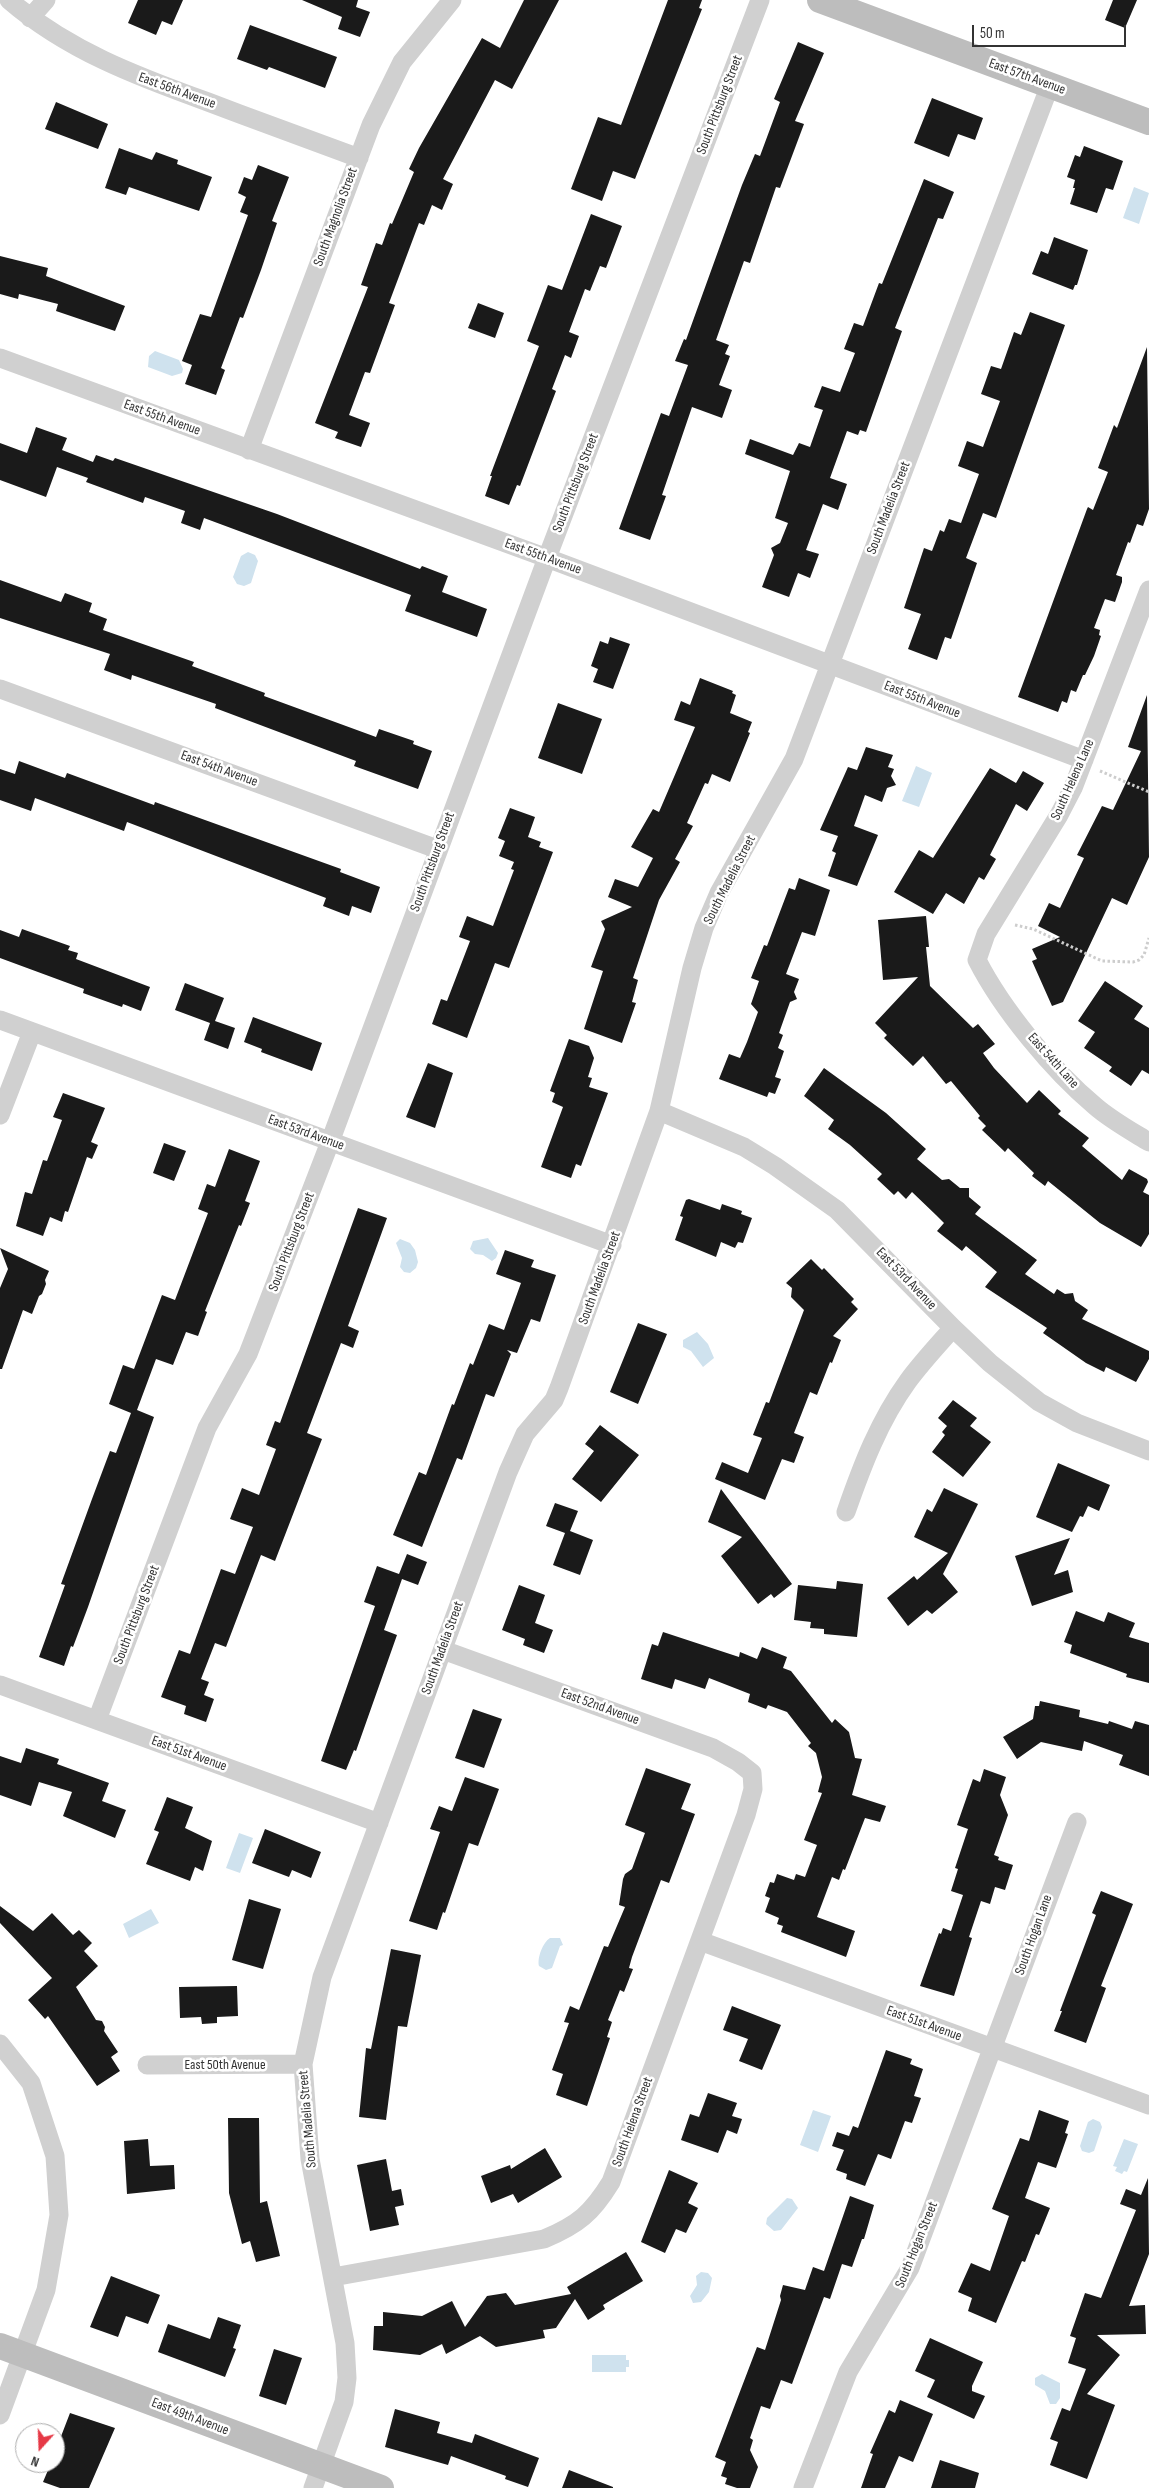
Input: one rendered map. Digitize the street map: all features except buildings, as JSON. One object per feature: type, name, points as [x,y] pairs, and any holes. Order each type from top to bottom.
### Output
[{"type":"street","name":"East 56th Avenue","points":[[9,0],[30,18],[68,43],[138,77],[358,158]]},
{"type":"street","points":[[30,18],[46,0]]},
{"type":"street","name":"South Magnolia Street","points":[[250,450],[358,158],[394,74],[452,0]]},
{"type":"street","name":"South Pittsburg Street","points":[[97,1720],[207,1428],[248,1354],[330,1142],[437,849],[760,0]]},
{"type":"street","name":"East 57th Avenue","points":[[820,0],[1149,122]]},
{"type":"street","name":"South Madelia Street","points":[[317,2477],[344,2402],[347,2378],[345,2343],[310,2159],[303,2064],[322,1977],[518,1449],[525,1434],[554,1400],[560,1388],[659,1111],[692,968],[704,928],[719,893],[790,767],[1050,85]]},
{"type":"street","name":"East 55th Avenue","points":[[0,358],[547,558],[830,664],[1090,765]]},
{"type":"street","name":"South Helena Lane","points":[[977,960],[986,934],[1090,765],[1147,602]]},
{"type":"street","name":"East 54th Avenue","points":[[0,688],[437,849]]},
{"type":"street","name":"East 54th Lane","points":[[977,960],[989,984],[1004,1004],[1070,1082],[1095,1106],[1149,1142]]},
{"type":"street","name":"East 53rd Avenue","points":[[0,1020],[612,1245]]},
{"type":"street","points":[[0,1115],[32,1032]]},
{"type":"street","name":"East 53rd Avenue","points":[[659,1111],[744,1147],[775,1166],[837,1210],[953,1328],[990,1363],[1039,1402],[1077,1423],[1149,1451]]},
{"type":"street","points":[[846,1512],[867,1454],[885,1416],[908,1381],[953,1328]]},
{"type":"street","name":"East 52nd Avenue","points":[[443,1650],[713,1748],[738,1762],[752,1773]]},
{"type":"street","name":"East 51st Avenue","points":[[0,1684],[379,1823]]},
{"type":"street","name":"South Helena Street","points":[[333,2277],[544,2239],[564,2231],[581,2220],[598,2204],[611,2182],[746,1815],[753,1790],[752,1773]]},
{"type":"street","name":"South Hogan Lane","points":[[992,2048],[1077,1822]]},
{"type":"street","name":"East 51st Avenue","points":[[700,1941],[1149,2105]]},
{"type":"street","points":[[0,2044],[31,2083],[55,2156],[59,2215],[46,2290],[11,2350],[0,2415]]},
{"type":"street","name":"South Hogan Street","points":[[803,2488],[837,2395],[848,2372],[910,2268],[992,2048]]},
{"type":"street","name":"East 50th Avenue","points":[[147,2065],[303,2064]]},
{"type":"street","name":"East 49th Avenue","points":[[11,2350],[317,2477],[381,2488]]},
{"type":"path","points":[[1090,765],[1149,792]]},
{"type":"path","points":[[1012,925],[1033,929],[1102,961],[1133,962],[1139,960],[1144,955],[1149,938]]},
{"type":"water","points":[[1134,187],[1149,193],[1139,224],[1123,218]]},
{"type":"water","points":[[155,351],[179,360],[183,369],[182,373],[172,376],[148,367],[149,356]]},
{"type":"water","points":[[248,552],[255,555],[258,561],[251,583],[244,586],[237,584],[233,577],[241,556]]},
{"type":"water","points":[[916,766],[932,773],[919,807],[902,801]]},
{"type":"water","points":[[488,1238],[498,1253],[492,1261],[483,1255],[475,1254],[470,1249],[473,1241]]},
{"type":"water","points":[[400,1239],[410,1243],[415,1250],[418,1262],[416,1268],[410,1273],[404,1272],[400,1267],[402,1258],[396,1243]]},
{"type":"water","points":[[697,1332],[708,1344],[714,1358],[703,1367],[691,1351],[683,1347],[683,1340]]},
{"type":"water","points":[[239,1833],[253,1838],[240,1873],[226,1868]]},
{"type":"water","points":[[151,1909],[159,1923],[129,1938],[123,1924]]},
{"type":"water","points":[[550,1938],[560,1938],[563,1945],[560,1946],[552,1968],[546,1970],[539,1966],[539,1959],[543,1947]]},
{"type":"water","points":[[813,2110],[831,2116],[818,2152],[800,2145]]},
{"type":"water","points":[[1093,2119],[1100,2122],[1102,2127],[1094,2151],[1089,2153],[1082,2151],[1080,2146],[1088,2122]]},
{"type":"water","points":[[1124,2139],[1138,2144],[1127,2172],[1124,2171],[1122,2174],[1115,2171],[1117,2167],[1113,2166]]},
{"type":"water","points":[[787,2198],[792,2199],[798,2208],[781,2230],[774,2231],[766,2224],[767,2218]]},
{"type":"water","points":[[701,2272],[708,2273],[712,2278],[709,2292],[701,2302],[693,2303],[690,2296],[697,2285],[696,2276]]},
{"type":"water","points":[[592,2355],[626,2355],[626,2360],[629,2360],[629,2367],[626,2367],[626,2372],[592,2372]]},
{"type":"water","points":[[1042,2374],[1060,2383],[1060,2398],[1056,2404],[1050,2404],[1045,2391],[1035,2385],[1035,2378]]}]
